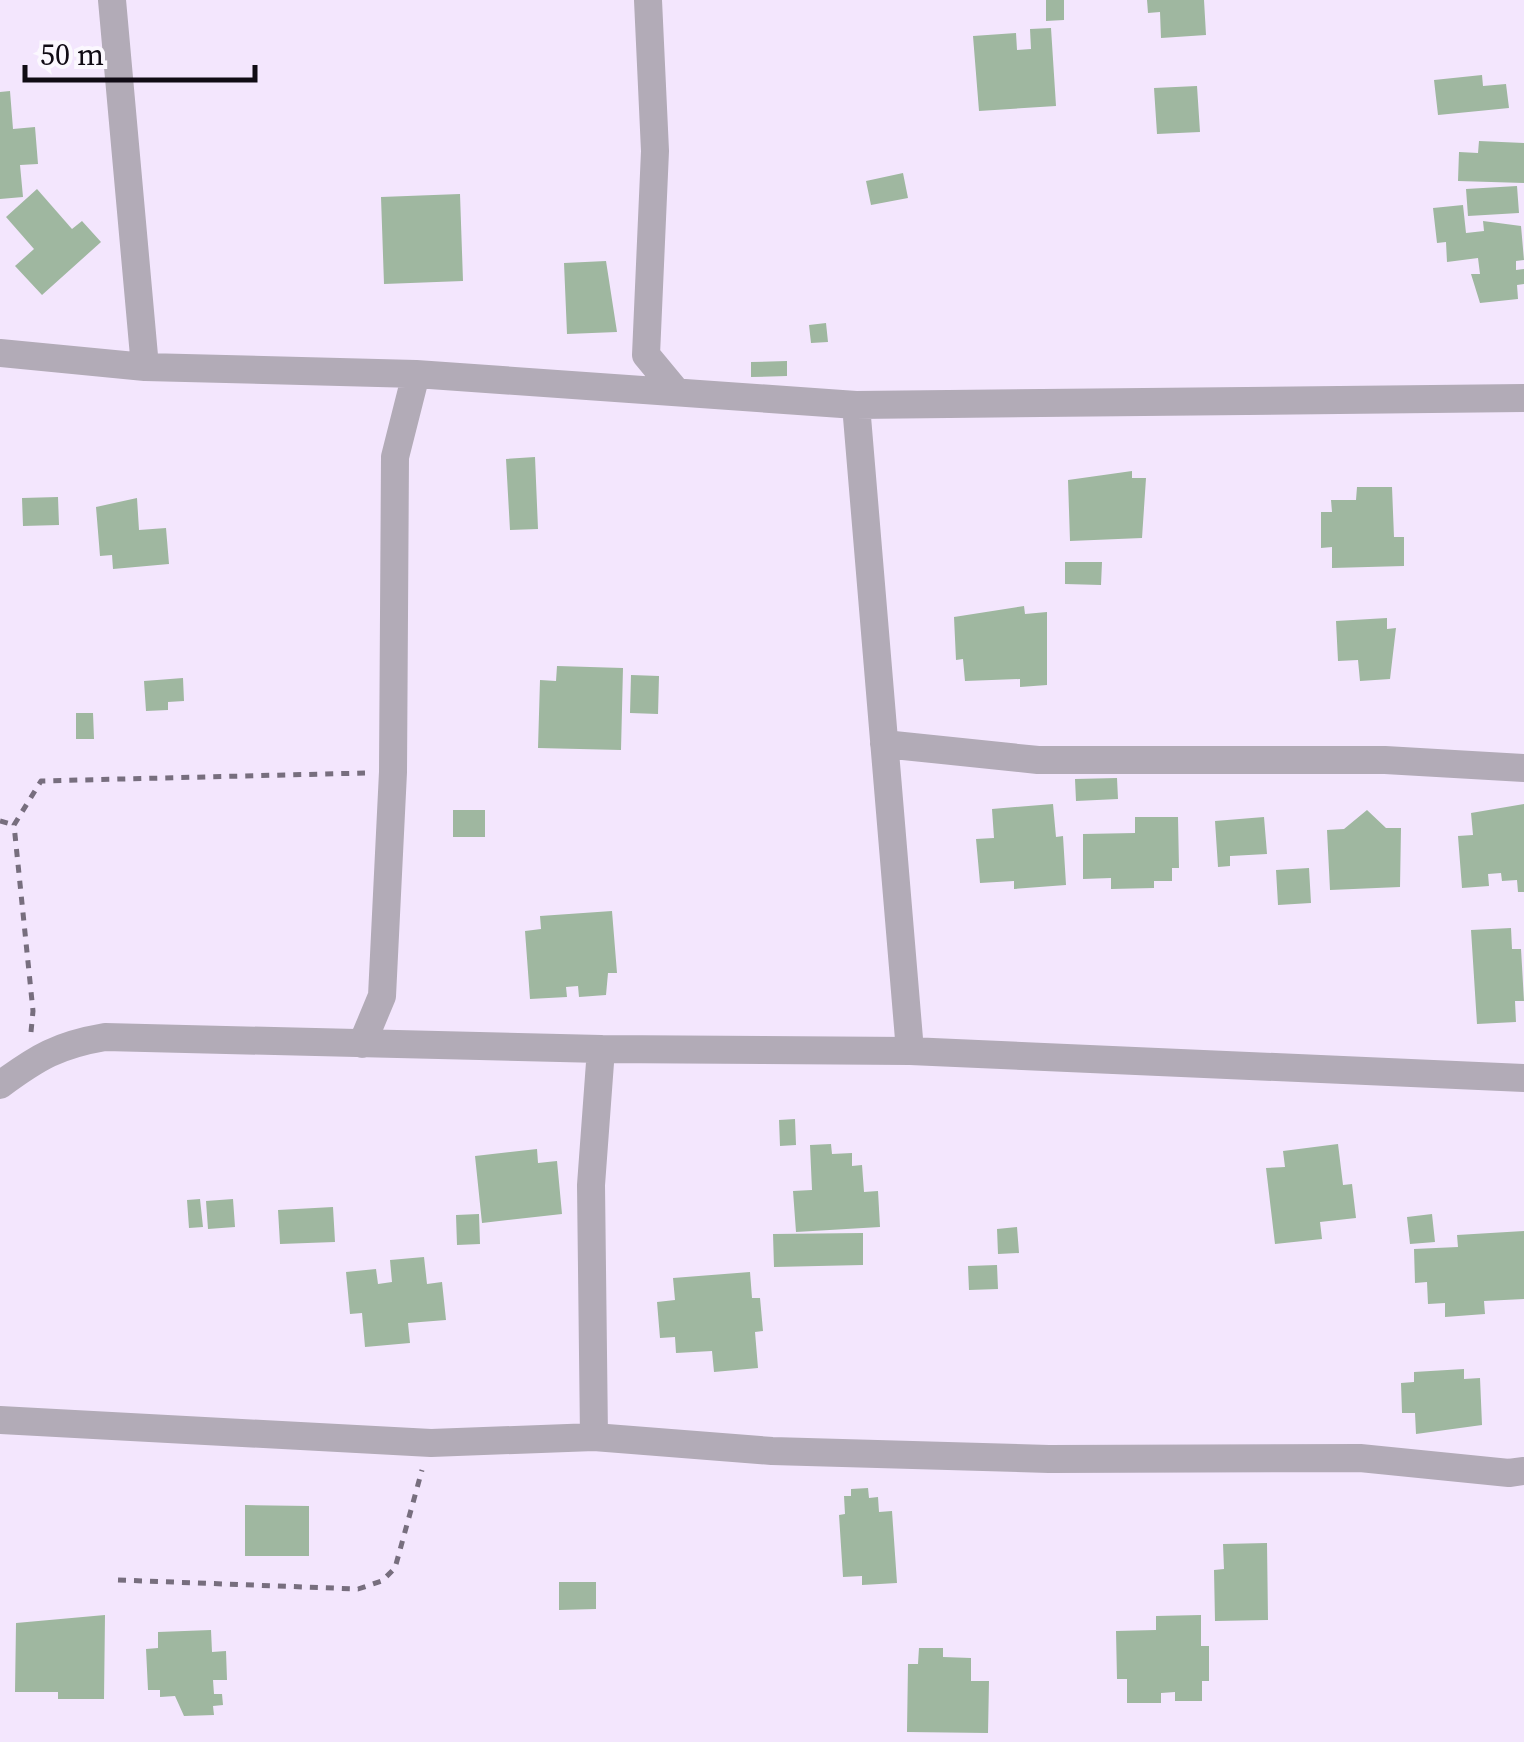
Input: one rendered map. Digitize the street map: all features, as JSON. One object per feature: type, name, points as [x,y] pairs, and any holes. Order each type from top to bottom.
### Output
[{"type":"street","points":[[112,0],[145,367]]},
{"type":"street","points":[[648,0],[655,151],[646,355],[675,390]]},
{"type":"street","points":[[0,353],[145,367],[416,374],[856,404],[1524,398]]},
{"type":"street","points":[[362,1044],[382,996],[393,772],[394,457],[416,374]]},
{"type":"street","points":[[856,404],[910,1051]]},
{"type":"street","points":[[884,744],[1038,760],[1385,760],[1524,768]]},
{"type":"street","points":[[382,996],[406,1044]]},
{"type":"street","points":[[0,1085],[28,1064],[66,1044],[106,1037],[601,1049],[910,1051],[1524,1078]]},
{"type":"street","points":[[594,1437],[592,1186],[601,1049]]},
{"type":"street","points":[[0,1420],[431,1443],[594,1437],[792,1451],[1049,1459],[1360,1458],[1509,1472],[1524,1470]]},
{"type":"path","points":[[28,1064],[33,1011],[14,826],[40,781],[393,772]]},
{"type":"path","points":[[0,821],[14,826]]},
{"type":"path","points":[[118,1580],[358,1589],[382,1581],[395,1568],[431,1443]]},
{"type":"building","points":[[1046,0],[1064,0],[1064,20],[1046,21]]},
{"type":"building","points":[[1147,0],[1204,0],[1206,35],[1161,38],[1160,12],[1148,13]]},
{"type":"building","points":[[1051,28],[1056,106],[979,111],[973,36],[1016,33],[1017,50],[1031,49],[1030,29]]},
{"type":"building","points":[[1482,75],[1483,86],[1506,84],[1509,108],[1438,115],[1434,80]]},
{"type":"building","points":[[1197,86],[1200,132],[1157,134],[1154,88]]},
{"type":"building","points":[[10,91],[13,129],[35,127],[38,164],[20,165],[23,197],[0,199],[0,92]]},
{"type":"building","points":[[1479,141],[1524,143],[1524,183],[1458,181],[1459,152],[1478,153]]},
{"type":"building","points":[[903,173],[908,198],[871,205],[866,181]]},
{"type":"building","points":[[1517,186],[1519,213],[1468,216],[1466,189]]},
{"type":"building","points":[[37,189],[72,229],[82,221],[101,242],[42,295],[15,266],[34,249],[6,217]]},
{"type":"building","points":[[460,194],[463,281],[384,284],[381,197]]},
{"type":"building","points":[[1463,205],[1466,233],[1484,231],[1483,221],[1521,226],[1524,260],[1516,261],[1516,270],[1524,269],[1524,284],[1517,285],[1518,299],[1480,303],[1471,274],[1480,274],[1478,258],[1447,262],[1446,242],[1437,243],[1433,208]]},
{"type":"building","points":[[606,261],[617,332],[567,334],[564,263]]},
{"type":"building","points":[[826,323],[828,342],[811,343],[809,325]]},
{"type":"building","points":[[787,361],[787,376],[751,377],[751,362]]},
{"type":"building","points":[[535,457],[538,529],[510,530],[506,459]]},
{"type":"building","points":[[1132,471],[1132,478],[1146,478],[1142,538],[1070,541],[1068,480]]},
{"type":"building","points":[[1357,487],[1392,487],[1394,537],[1404,537],[1404,566],[1332,568],[1332,547],[1321,548],[1321,512],[1332,512],[1331,500],[1356,500]]},
{"type":"building","points":[[58,497],[59,525],[23,526],[22,498]]},
{"type":"building","points":[[137,498],[139,530],[166,528],[169,564],[113,569],[112,555],[100,556],[96,507]]},
{"type":"building","points":[[1065,562],[1102,562],[1101,585],[1065,584]]},
{"type":"building","points":[[1024,606],[1025,614],[1047,612],[1047,685],[1020,687],[1020,679],[965,681],[963,659],[956,660],[954,617]]},
{"type":"building","points":[[1387,618],[1387,629],[1396,628],[1390,679],[1360,681],[1358,660],[1338,661],[1336,621]]},
{"type":"building","points":[[557,666],[623,668],[621,750],[538,748],[540,680],[556,681]]},
{"type":"building","points":[[631,675],[659,676],[658,714],[630,713]]},
{"type":"building","points":[[183,678],[184,701],[168,702],[168,710],[146,711],[144,681]]},
{"type":"building","points":[[76,713],[93,713],[94,739],[76,739]]},
{"type":"building","points":[[1117,778],[1118,799],[1076,801],[1075,779]]},
{"type":"building","points":[[1053,804],[1056,837],[1063,836],[1066,885],[1014,889],[1014,881],[980,883],[976,839],[994,838],[992,809]]},
{"type":"building","points":[[1524,804],[1524,892],[1518,892],[1517,880],[1502,881],[1501,873],[1488,874],[1489,886],[1462,888],[1458,836],[1473,835],[1471,813]]},
{"type":"building","points":[[453,810],[485,810],[485,837],[453,837]]},
{"type":"building","points":[[1367,810],[1386,828],[1401,828],[1400,887],[1330,890],[1327,830],[1344,829]]},
{"type":"building","points":[[1135,817],[1178,817],[1179,868],[1172,868],[1172,881],[1154,881],[1154,888],[1111,889],[1111,878],[1083,879],[1083,834],[1135,833]]},
{"type":"building","points":[[1264,817],[1267,854],[1230,856],[1230,866],[1218,867],[1215,821]]},
{"type":"building","points":[[1309,868],[1311,903],[1278,905],[1276,870]]},
{"type":"building","points":[[612,911],[617,973],[608,973],[606,995],[579,997],[578,986],[566,987],[567,997],[530,999],[525,931],[541,929],[540,916]]},
{"type":"building","points":[[1511,928],[1512,949],[1521,949],[1524,1001],[1515,1001],[1516,1022],[1477,1024],[1471,930]]},
{"type":"building","points":[[795,1119],[796,1145],[780,1146],[779,1120]]},
{"type":"building","points":[[831,1144],[832,1154],[852,1153],[852,1166],[862,1165],[864,1192],[878,1191],[880,1227],[796,1232],[793,1191],[812,1190],[810,1145]]},
{"type":"building","points":[[1338,1144],[1343,1185],[1352,1184],[1356,1218],[1320,1222],[1322,1239],[1275,1244],[1266,1168],[1285,1167],[1283,1151]]},
{"type":"building","points":[[537,1149],[538,1163],[557,1161],[562,1214],[482,1223],[475,1156]]},
{"type":"building","points":[[200,1199],[203,1227],[189,1228],[187,1200]]},
{"type":"building","points":[[233,1199],[235,1227],[208,1229],[206,1201]]},
{"type":"building","points":[[333,1207],[335,1242],[280,1244],[278,1210]]},
{"type":"building","points":[[479,1214],[480,1244],[457,1245],[456,1215]]},
{"type":"building","points":[[1432,1214],[1435,1242],[1410,1244],[1407,1217]]},
{"type":"building","points":[[1017,1227],[1019,1253],[998,1254],[997,1229]]},
{"type":"building","points":[[1524,1231],[1524,1299],[1484,1301],[1485,1314],[1445,1317],[1445,1303],[1428,1304],[1427,1282],[1415,1283],[1414,1249],[1458,1247],[1457,1235]]},
{"type":"building","points":[[863,1233],[863,1265],[774,1267],[773,1234]]},
{"type":"building","points":[[424,1257],[427,1284],[442,1282],[446,1320],[408,1323],[410,1343],[365,1347],[362,1313],[350,1314],[346,1272],[376,1269],[378,1284],[392,1282],[390,1260]]},
{"type":"building","points":[[997,1265],[998,1289],[969,1290],[968,1266]]},
{"type":"building","points":[[750,1272],[752,1298],[760,1298],[763,1331],[755,1332],[758,1368],[714,1372],[712,1351],[676,1353],[675,1337],[660,1338],[657,1302],[675,1300],[673,1278]]},
{"type":"building","points":[[1464,1369],[1464,1379],[1480,1378],[1482,1425],[1416,1434],[1415,1413],[1402,1413],[1401,1383],[1414,1382],[1414,1372]]},
{"type":"building","points":[[868,1488],[869,1498],[878,1497],[879,1512],[892,1511],[897,1583],[862,1585],[862,1576],[843,1577],[839,1515],[845,1514],[844,1496],[851,1496],[851,1489]]},
{"type":"building","points":[[245,1505],[309,1506],[309,1556],[245,1556]]},
{"type":"building","points":[[1267,1543],[1268,1620],[1215,1621],[1214,1570],[1224,1569],[1223,1544]]},
{"type":"building","points":[[559,1582],[596,1582],[596,1609],[559,1610]]},
{"type":"building","points":[[105,1615],[104,1699],[58,1699],[58,1692],[15,1692],[16,1623]]},
{"type":"building","points":[[1201,1615],[1201,1646],[1209,1646],[1209,1681],[1202,1681],[1202,1701],[1175,1701],[1175,1692],[1161,1693],[1161,1703],[1127,1703],[1127,1679],[1117,1679],[1116,1631],[1156,1630],[1156,1616]]},
{"type":"building","points":[[211,1630],[212,1652],[226,1651],[227,1680],[213,1680],[214,1694],[222,1694],[223,1705],[213,1706],[214,1715],[184,1716],[175,1696],[160,1697],[160,1690],[148,1690],[146,1649],[158,1648],[158,1632]]},
{"type":"building","points":[[919,1648],[943,1648],[943,1657],[971,1658],[971,1681],[989,1681],[988,1733],[907,1732],[908,1664],[918,1664]]}]
